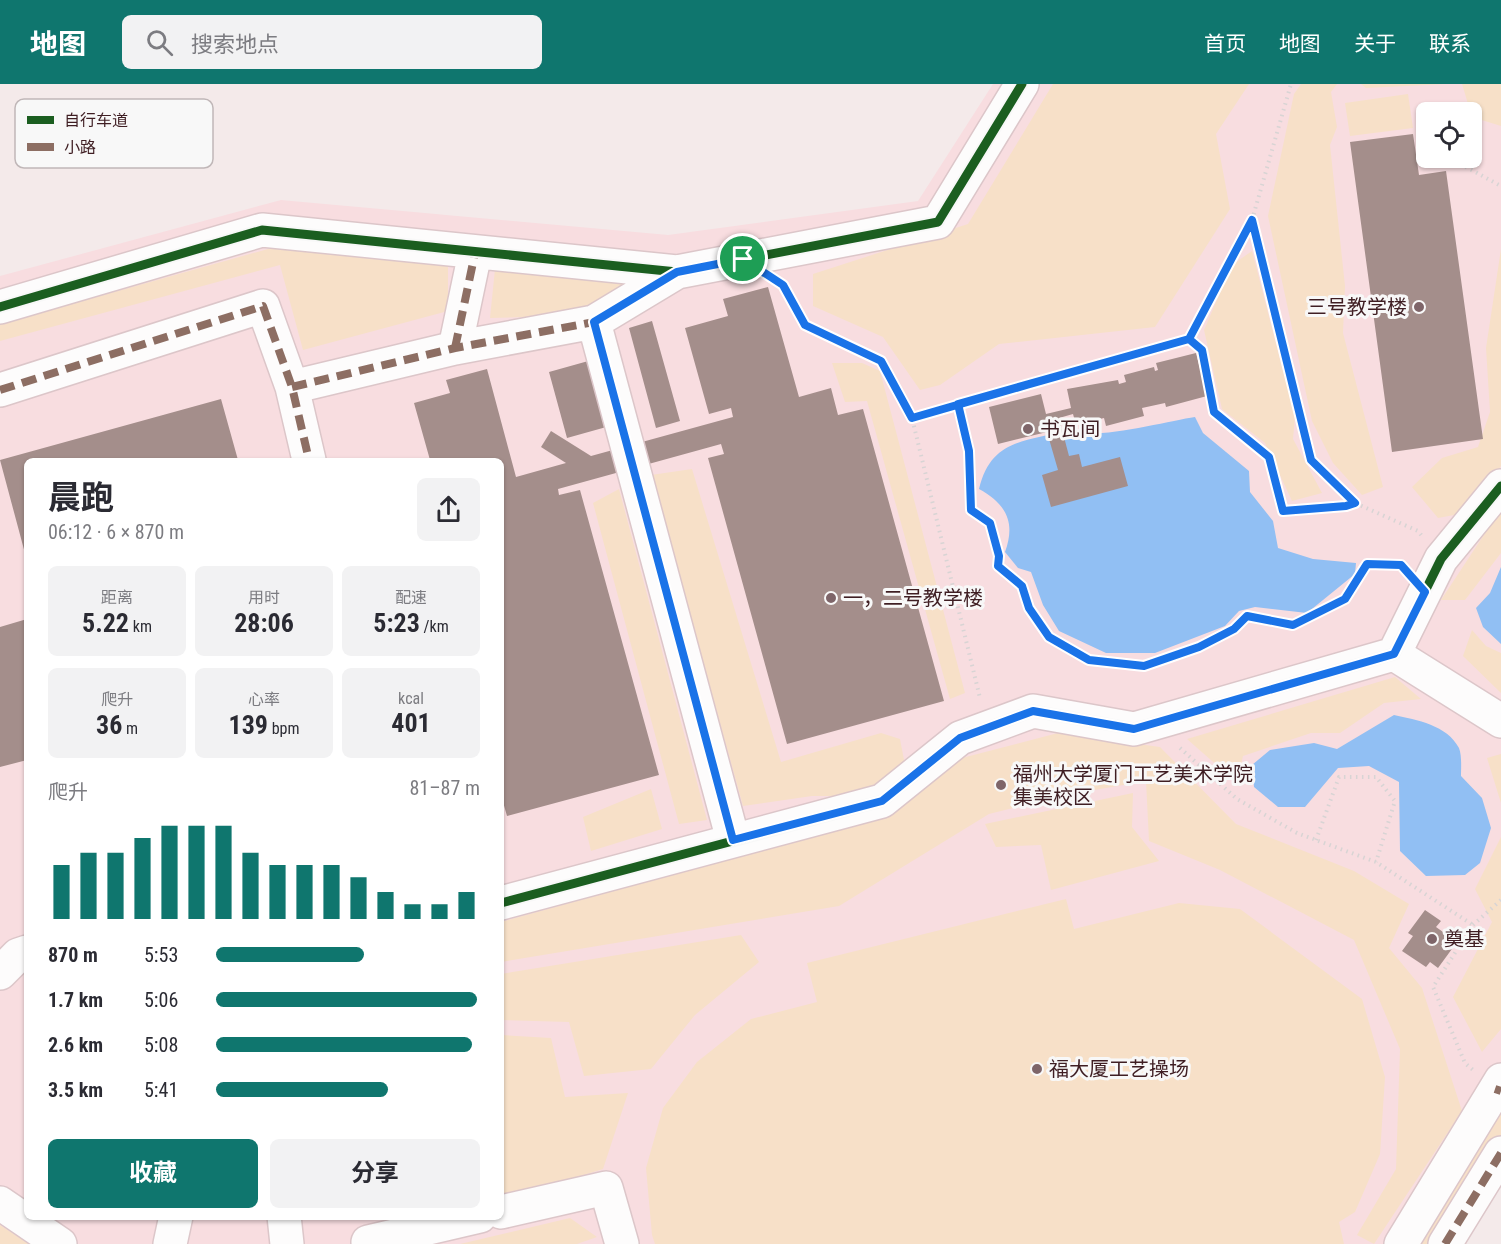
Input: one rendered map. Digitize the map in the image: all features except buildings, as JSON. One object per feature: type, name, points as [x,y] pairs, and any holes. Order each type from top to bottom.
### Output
[{"type":"street","points":[[0,307],[261,230],[475,254],[677,272],[938,222],[1022,84]]},
{"type":"street","points":[[455,348],[475,254]]},
{"type":"street","points":[[292,387],[455,348],[594,322],[677,272]]},
{"type":"street","points":[[0,390],[263,306],[292,387],[309,458]]},
{"type":"street","points":[[594,322],[733,840]]},
{"type":"street","points":[[504,902],[882,801],[960,738],[1033,711],[1134,729],[1394,654],[1441,559],[1501,486]]},
{"type":"street","points":[[1394,654],[1501,721]]},
{"type":"street","points":[[0,973],[18,955],[24,953]]},
{"type":"street","points":[[1401,1244],[1499,1087]]},
{"type":"street","points":[[1444,1244],[1501,1153]]},
{"type":"street","points":[[504,1211],[606,1188],[622,1244]]},
{"type":"street","points":[[0,1203],[24,1219]]},
{"type":"street","points":[[25,1220],[60,1244]]},
{"type":"street","points":[[170,1244],[175,1220]]},
{"type":"street","points":[[284,1220],[287,1244]]},
{"type":"street","points":[[367,1234],[455,1220]]},
{"type":"path","points":[[912,418],[1189,339],[1252,220],[1291,84]]},
{"type":"path","points":[[1468,168],[1501,186]]},
{"type":"path","points":[[1252,220],[1311,460],[1355,503],[1418,531],[1441,559]]},
{"type":"path","points":[[743,259],[783,285],[805,325],[881,361],[912,418],[987,728]]},
{"type":"path","points":[[1189,339],[1202,350],[1214,412],[1269,457],[1283,511],[1346,506],[1355,503]]},
{"type":"path","points":[[958,404],[969,451],[971,510],[990,523],[999,556],[998,566],[1022,586],[1029,608],[1049,637],[1089,660],[1144,666],[1199,647],[1234,629],[1247,616],[1293,625],[1345,599],[1367,564],[1401,565],[1425,592]]},
{"type":"path","points":[[1152,724],[1237,799],[1297,833],[1376,862],[1473,925]]},
{"type":"path","points":[[1316,840],[1339,777],[1376,777],[1395,801],[1376,862]]},
{"type":"path","points":[[1499,1087],[1465,1063],[1433,987],[1473,925],[1501,900]]},
{"type":"shaded area","name":"福州大学厦门工艺美术学院 集美校区","points":[[993,84],[1501,84],[1501,1109],[1413,1244],[0,1244],[0,276],[281,200],[668,235],[918,201]]},
{"type":"shaded area","points":[[1053,84],[1249,84],[1216,134],[1230,209],[1155,327],[999,344],[940,385],[920,390],[883,337],[813,306],[813,274],[968,224]]},
{"type":"shaded area","points":[[1301,84],[1337,84],[1331,92],[1337,127],[1330,145],[1345,286],[1343,333],[1383,487],[1362,495],[1333,463],[1312,421],[1268,216],[1294,94]]},
{"type":"shaded area","points":[[1361,84],[1446,84],[1366,88]]},
{"type":"shaded area","points":[[1462,84],[1501,84],[1501,126],[1482,120],[1482,102],[1467,102]]},
{"type":"shaded area","points":[[1408,94],[1413,128],[1350,136],[1345,103]]},
{"type":"shaded area","points":[[275,247],[448,265],[448,311],[303,350],[280,265],[0,341],[0,324]]},
{"type":"shaded area","points":[[1501,249],[1501,466],[1465,513],[1438,518],[1412,487],[1442,458],[1478,447],[1490,412],[1486,348]]},
{"type":"shaded area","points":[[1252,251],[1295,417],[1293,439],[1322,493],[1292,501],[1265,443],[1222,409],[1204,330],[1232,265]]},
{"type":"shaded area","points":[[495,269],[626,278],[630,287],[588,315],[490,318]]},
{"type":"shaded area","points":[[832,363],[862,363],[880,371],[965,693],[950,699],[867,401],[845,402]]},
{"type":"shaded area","points":[[692,469],[781,762],[881,733],[900,739],[905,765],[857,796],[812,796],[743,806],[651,475]]},
{"type":"shaded area","points":[[619,489],[707,820],[679,824],[593,503]]},
{"type":"shaded area","points":[[1501,509],[1501,553],[1465,600],[1441,600]]},
{"type":"shaded area","points":[[1472,630],[1486,646],[1501,653],[1501,693],[1463,656]]},
{"type":"shaded area","points":[[1395,677],[1421,699],[1384,703],[1340,733],[1311,733],[1243,756],[1237,783],[1187,739]]},
{"type":"shaded area","points":[[1058,733],[1160,747],[1236,824],[1354,871],[1409,904],[1389,948],[1422,988],[1462,1111],[1374,1244],[1357,1235],[1396,1169],[1400,1049],[1354,940],[1220,870],[1149,841],[1146,781],[1066,795],[989,814],[839,906],[504,962],[504,921],[857,824],[962,758]]},
{"type":"shaded area","points":[[1501,754],[1501,803],[1487,758]]},
{"type":"shaded area","points":[[651,789],[662,829],[591,851],[583,817]]},
{"type":"shaded area","points":[[1133,793],[1132,827],[1159,861],[1051,890],[1041,845],[996,847],[985,824]]},
{"type":"shaded area","points":[[1501,837],[1501,1029],[1482,1052],[1453,997],[1492,922],[1475,889]]},
{"type":"shaded area","name":"福大厦工艺操场","points":[[1066,899],[1074,929],[1179,903],[1240,909],[1362,999],[1385,1077],[1380,1154],[1355,1212],[1339,1222],[1344,1244],[655,1244],[652,1235],[646,1168],[663,1108],[697,1062],[751,1019],[817,1002],[807,963]]},
{"type":"shaded area","points":[[741,935],[759,962],[695,1015],[651,1069],[584,1076],[569,1022],[504,1020],[504,974]]},
{"type":"shaded area","points":[[504,1035],[551,1038],[565,1097],[628,1093],[603,1169],[526,1193],[504,1196]]},
{"type":"shaded area","points":[[1501,1103],[1501,1140],[1433,1244],[1412,1244]]},
{"type":"shaded area","points":[[570,1218],[597,1237],[577,1244],[460,1244]]},
{"type":"shaded area","points":[[0,1225],[29,1244],[0,1244]]},
{"type":"water","points":[[1195,417],[1203,433],[1249,471],[1250,492],[1273,521],[1278,548],[1313,559],[1356,563],[1355,574],[1307,613],[1255,607],[1239,611],[1225,626],[1155,653],[1106,653],[1059,631],[1043,605],[1031,572],[1018,568],[1005,552],[1009,532],[1006,515],[996,501],[979,489],[992,460],[1012,445],[1068,430],[1093,434],[1129,430]]},
{"type":"water","points":[[1501,567],[1501,644],[1483,627],[1476,608],[1490,593]]},
{"type":"water","points":[[1394,715],[1431,725],[1454,740],[1461,758],[1461,776],[1482,798],[1491,828],[1480,863],[1465,875],[1426,876],[1400,851],[1399,782],[1369,766],[1338,768],[1305,807],[1278,807],[1254,787],[1252,765],[1270,750],[1314,743],[1337,749]]},
{"type":"marked path","points":[[455,348],[475,253]]},
{"type":"marked path","points":[[675,273],[594,322],[733,840]]},
{"type":"marked path","points":[[0,390],[263,306],[292,387],[309,458]]},
{"type":"marked path","points":[[292,387],[455,348],[594,322]]},
{"type":"marked path","points":[[1495,1089],[1501,1091]]},
{"type":"marked path","points":[[1445,1244],[1501,1153]]},
{"type":"cycle path","points":[[0,307],[262,230],[677,272],[938,222],[1022,84]]},
{"type":"cycle path","points":[[504,902],[882,801],[960,738],[1033,711],[1134,729],[1394,654],[1441,559],[1501,486]]},
{"type":"place","name":"三号教学楼","points":[[1419,307]]},
{"type":"place","name":"书瓦间","points":[[1028,429]]},
{"type":"place","name":"一，二号教学楼","points":[[831,598]]},
{"type":"place","name":"福州大学厦门工艺美术学院 集美校区","points":[[1001,785]]},
{"type":"place","name":"奠基","points":[[1432,939]]},
{"type":"place","name":"福大厦工艺操场","points":[[1037,1069]]},
{"type":"route","points":[[743,259],[677,272],[594,322],[733,840],[882,801],[960,738],[1033,711],[1134,729],[1394,654],[1425,592],[1401,565],[1367,564],[1345,599],[1293,625],[1247,616],[1234,629],[1199,647],[1144,666],[1089,660],[1049,637],[1029,608],[1022,586],[998,566],[999,556],[990,523],[971,510],[969,451],[958,404],[1189,339],[1252,220],[1311,460],[1355,503],[1346,506],[1283,511],[1269,457],[1214,412],[1202,350],[1189,339],[1035,382],[958,404],[912,418],[881,361],[805,325],[783,285],[743,259]]}]
